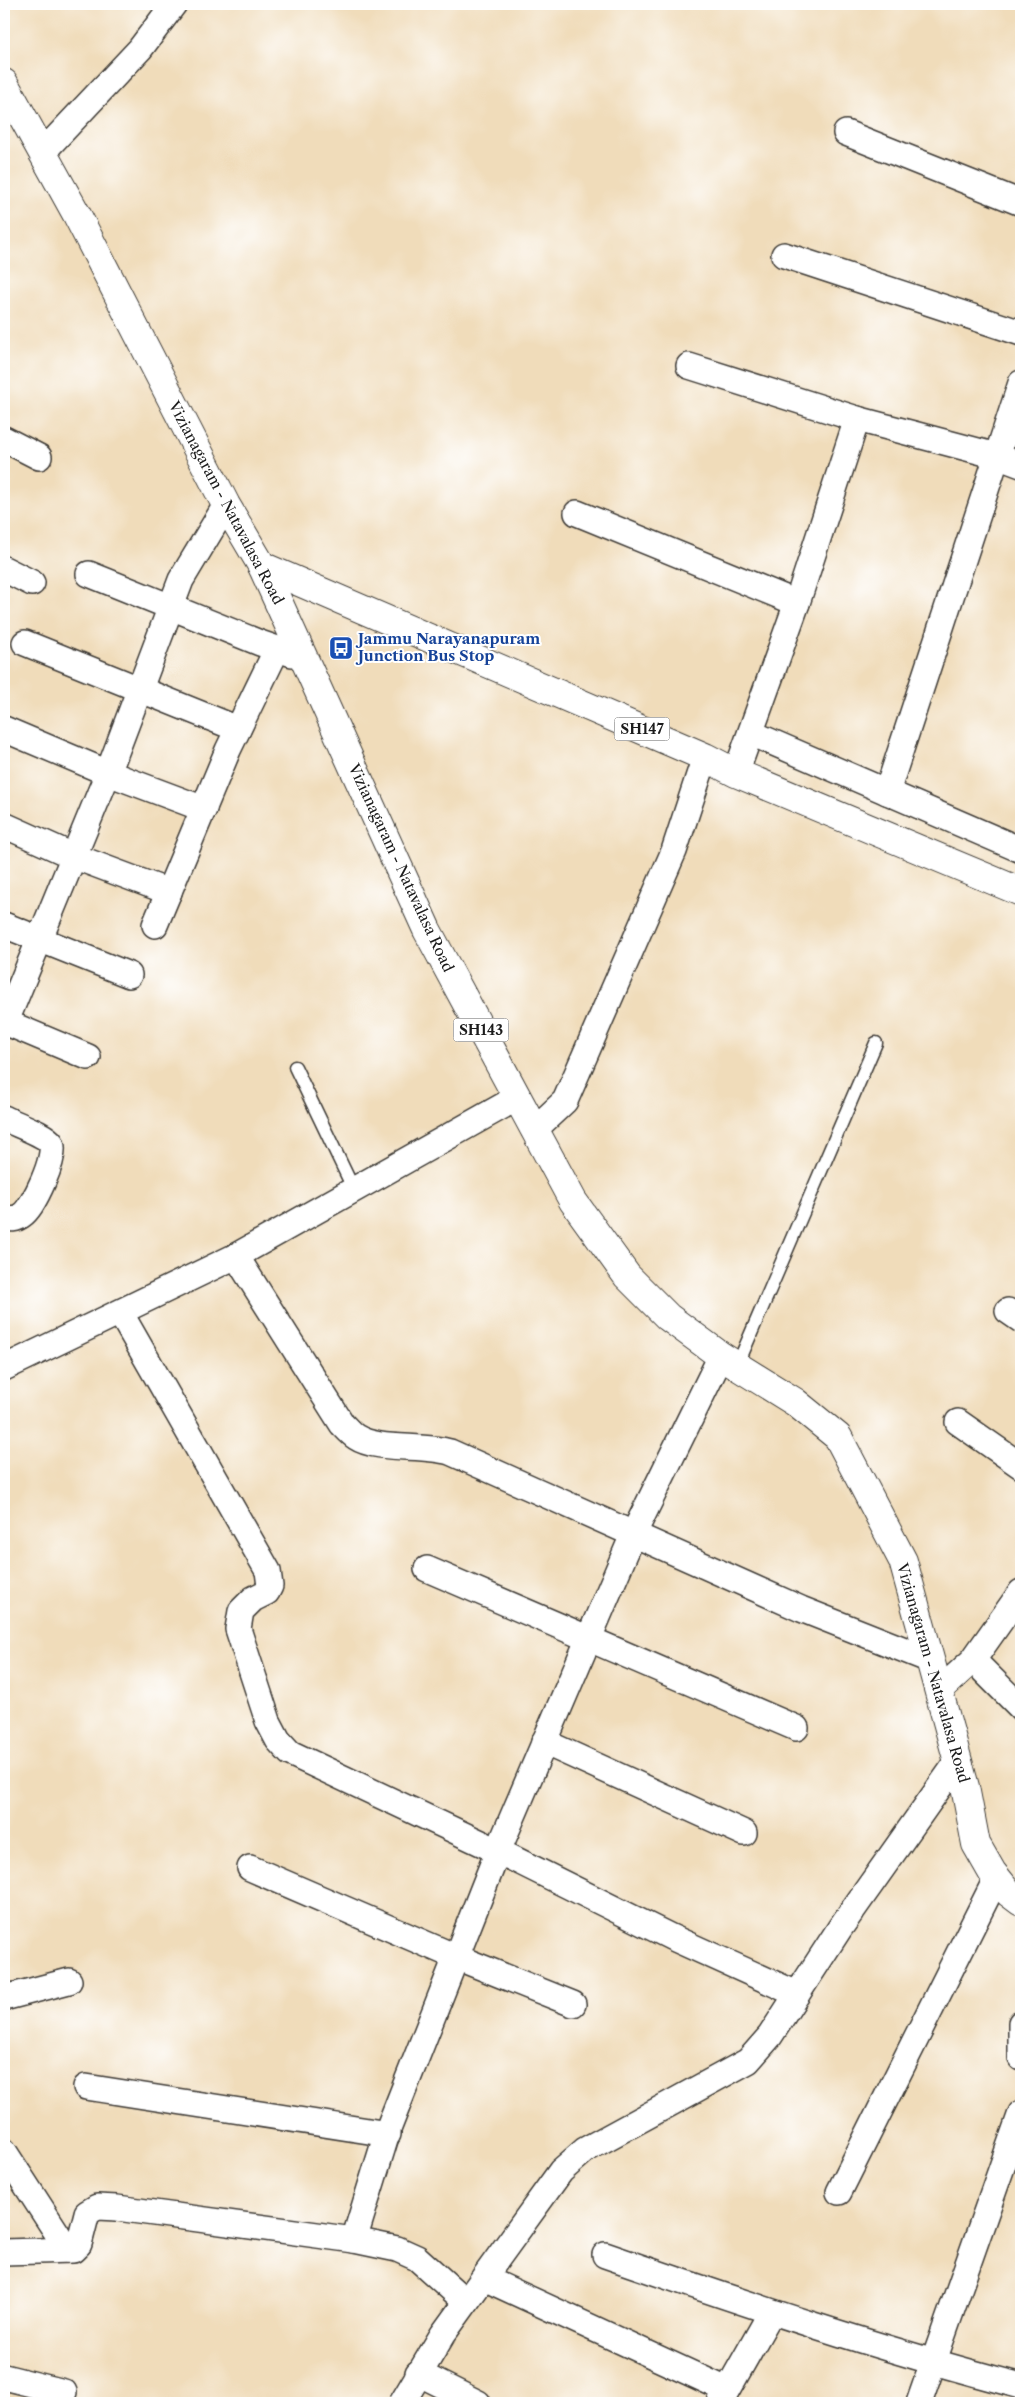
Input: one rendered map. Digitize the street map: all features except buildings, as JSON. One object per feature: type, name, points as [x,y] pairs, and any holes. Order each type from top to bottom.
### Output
[{"type":"main road","name":"Vizianagaram - Natavalasa Road","points":[[4,83],[77,215],[226,505],[262,566],[427,930],[573,1201],[627,1276],[668,1318],[729,1361],[795,1402],[838,1437],[903,1561],[958,1762],[976,1844],[1009,1893],[1021,1902]]},
{"type":"main road","name":"SH147","points":[[262,566],[705,757],[736,773],[1021,892]]},
{"type":"street","points":[[42,153],[140,48],[174,4]]},
{"type":"street","points":[[846,133],[1021,203]]},
{"type":"street","points":[[784,255],[1021,333]]},
{"type":"street","points":[[689,366],[857,419],[997,456],[1021,465]]},
{"type":"street","points":[[887,792],[1021,383]]},
{"type":"street","points":[[736,773],[797,603],[857,419]]},
{"type":"street","points":[[4,439],[39,457]]},
{"type":"street","points":[[88,1057],[4,1024],[108,773],[181,580],[226,505]]},
{"type":"street","points":[[577,513],[797,603]]},
{"type":"street","points":[[4,569],[32,583]]},
{"type":"street","points":[[89,574],[277,649],[304,657]]},
{"type":"street","points":[[25,643],[238,729]]},
{"type":"street","points":[[155,924],[238,729],[277,649]]},
{"type":"street","points":[[4,728],[108,773],[204,809]]},
{"type":"street","points":[[751,733],[1021,850]]},
{"type":"street","points":[[534,1130],[565,1101],[674,851],[705,757]]},
{"type":"street","points":[[4,825],[73,856],[169,892]]},
{"type":"street","points":[[4,925],[129,975]]},
{"type":"street","points":[[4,1368],[121,1314],[236,1256],[518,1098]]},
{"type":"street","points":[[4,1118],[44,1137],[50,1141],[53,1148],[48,1170],[28,1211],[20,1217],[4,1218]]},
{"type":"street","points":[[236,1256],[342,1424],[357,1438],[398,1447],[429,1447],[450,1452],[801,1609],[930,1660]]},
{"type":"street","points":[[121,1314],[268,1571],[270,1586],[267,1592],[253,1599],[241,1611],[238,1629],[268,1721],[278,1740],[290,1754],[498,1851],[671,1937],[797,1994]]},
{"type":"street","points":[[354,2240],[388,2134],[498,1851],[544,1742],[633,1535],[729,1361]]},
{"type":"street","points":[[958,1422],[1021,1466]]},
{"type":"street","points":[[426,1569],[796,1728]]},
{"type":"street","points":[[939,1691],[973,1660],[1021,1592]]},
{"type":"street","points":[[973,1660],[1021,1708]]},
{"type":"street","points":[[544,1742],[744,1832]]},
{"type":"street","points":[[402,2403],[418,2373],[443,2334],[561,2172],[585,2150],[748,2061],[770,2036],[840,1928],[958,1762]]},
{"type":"street","points":[[250,1868],[456,1957],[573,2004]]},
{"type":"street","points":[[839,2192],[997,1877]]},
{"type":"street","points":[[4,1998],[69,1981]]},
{"type":"street","points":[[1021,2023],[1021,2058]]},
{"type":"street","points":[[86,2087],[388,2134]]},
{"type":"street","points":[[919,2403],[1021,2113]]},
{"type":"street","points":[[4,2152],[68,2250]]},
{"type":"street","points":[[4,2252],[68,2250],[79,2244],[85,2216],[92,2209],[97,2207],[117,2208],[354,2240],[396,2249],[417,2258],[466,2302]]},
{"type":"street","points":[[604,2255],[771,2313],[934,2363],[1021,2386]]},
{"type":"street","points":[[484,2278],[724,2396],[771,2313]]},
{"type":"street","points":[[418,2373],[478,2403]]},
{"type":"street","points":[[4,2377],[64,2392]]},
{"type":"lane","points":[[729,1361],[876,1043]]},
{"type":"lane","points":[[295,1067],[354,1190]]},
{"type":"place","name":"Jammu Narayanapuram Junction Bus Stop","points":[[341,648]]}]
